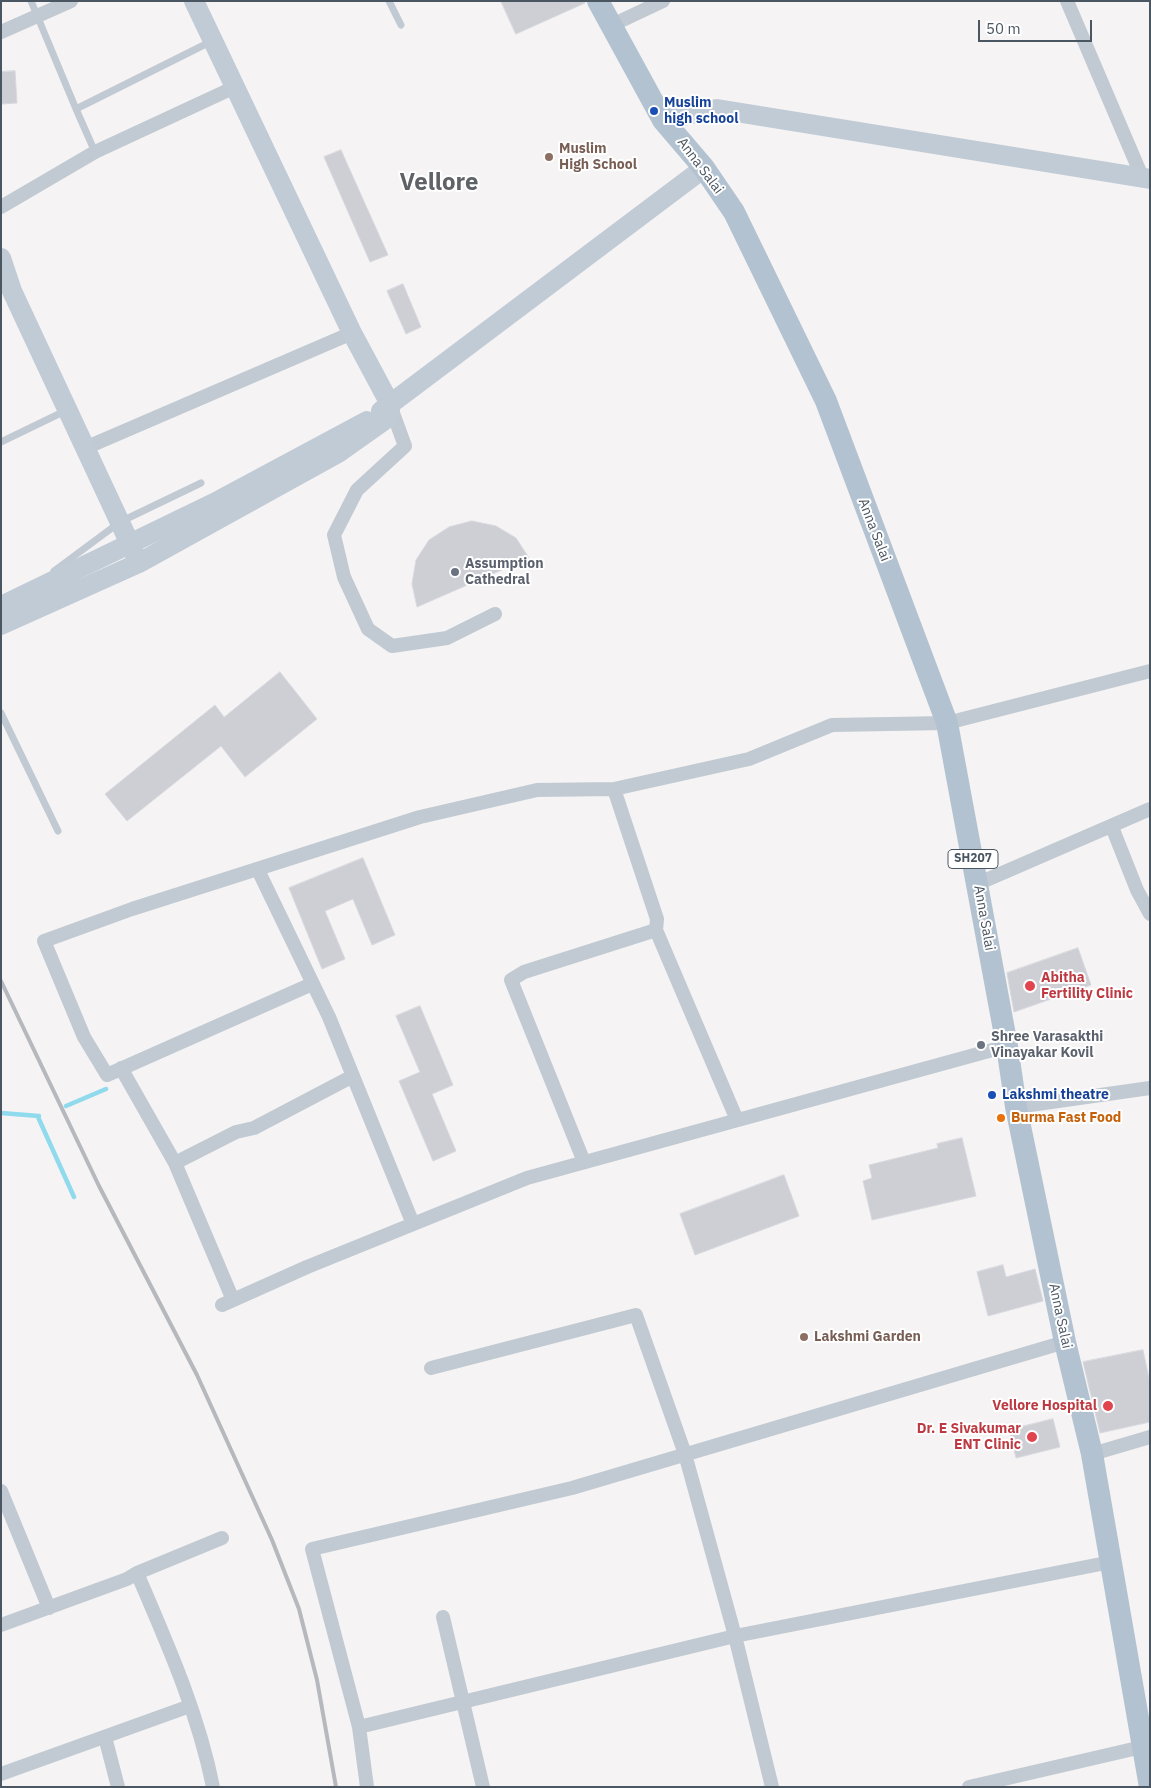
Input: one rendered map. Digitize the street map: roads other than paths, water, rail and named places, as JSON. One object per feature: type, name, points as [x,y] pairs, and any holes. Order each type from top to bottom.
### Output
[{"type":"main road","points":[[1,625],[139,564],[338,453],[386,420],[390,413],[390,404],[352,333],[194,1]]},
{"type":"main road","name":"Anna Salai","points":[[598,1],[610,26],[664,120],[704,168],[734,212],[826,401],[947,723],[1007,1046],[1016,1107],[1065,1342],[1092,1454],[1150,1787]]},
{"type":"main road","points":[[664,120],[717,109],[1146,179]]},
{"type":"main road","points":[[1,606],[214,503],[366,421],[704,168]]},
{"type":"main road","points":[[1,258],[10,293],[68,410],[139,564]]},
{"type":"street","points":[[1,32],[71,1]]},
{"type":"street","points":[[610,26],[664,1]]},
{"type":"street","points":[[1067,1],[1146,179]]},
{"type":"street","points":[[1,207],[95,152],[235,87]]},
{"type":"street","points":[[85,448],[352,333]]},
{"type":"street","points":[[390,404],[405,446],[357,490],[334,535],[344,577],[368,629],[392,646],[447,638],[494,614]]},
{"type":"street","points":[[312,984],[108,1075],[84,1037],[44,941],[132,909],[258,870],[420,816],[537,790],[614,789],[748,759],[832,725],[947,723],[1150,671]]},
{"type":"street","points":[[614,789],[657,920],[656,930],[737,1120]]},
{"type":"street","points":[[977,884],[1150,810]]},
{"type":"street","points":[[1112,827],[1137,890],[1150,914]]},
{"type":"street","points":[[258,870],[329,1017],[413,1224]]},
{"type":"street","points":[[584,1162],[510,980],[524,972],[656,930]]},
{"type":"street","points":[[121,1068],[175,1163],[228,1302],[528,1178],[1007,1046]]},
{"type":"street","points":[[175,1163],[236,1132],[254,1128],[353,1076]]},
{"type":"street","points":[[1016,1107],[1150,1088]]},
{"type":"street","points":[[431,1368],[636,1315],[684,1455],[734,1636],[772,1787]]},
{"type":"street","points":[[367,1787],[359,1727],[312,1549],[572,1488],[1065,1342]]},
{"type":"street","points":[[1092,1454],[1150,1437]]},
{"type":"street","points":[[1,1491],[49,1608]]},
{"type":"street","points":[[1,1625],[126,1579],[222,1538]]},
{"type":"street","points":[[359,1727],[734,1636],[1111,1562]]},
{"type":"street","points":[[137,1573],[179,1670],[207,1758],[213,1787]]},
{"type":"street","points":[[443,1617],[483,1787]]},
{"type":"street","points":[[1,1774],[190,1706]]},
{"type":"street","points":[[105,1737],[118,1787]]},
{"type":"street","points":[[970,1787],[1142,1747]]},
{"type":"lane","points":[[31,1],[95,152]]},
{"type":"lane","points":[[389,1],[401,25]]},
{"type":"lane","points":[[76,109],[214,40]]},
{"type":"lane","points":[[1,442],[68,410]]},
{"type":"lane","points":[[52,573],[120,522],[202,483]]},
{"type":"lane","points":[[1,713],[58,831]]},
{"type":"waterway","points":[[66,1106],[106,1089]]},
{"type":"waterway","points":[[1,1113],[39,1116]]},
{"type":"waterway","points":[[38,1117],[74,1197]]},
{"type":"railway","points":[[1,981],[99,1186],[197,1375],[272,1540],[299,1609],[317,1680],[336,1787]]},
{"type":"place","name":"Muslim high school","points":[[654,111]]},
{"type":"place","name":"Muslim High School","points":[[549,157]]},
{"type":"place","name":"Assumption Cathedral","points":[[455,572]]},
{"type":"place","name":"Abitha Fertility Clinic","points":[[1030,986]]},
{"type":"place","name":"Shree Varasakthi Vinayakar Kovil","points":[[981,1045]]},
{"type":"place","name":"Lakshmi theatre","points":[[992,1095]]},
{"type":"place","name":"Burma Fast Food","points":[[1001,1118]]},
{"type":"place","name":"Lakshmi Garden","points":[[804,1337]]},
{"type":"place","name":"Vellore Hospital","points":[[1108,1406]]},
{"type":"place","name":"Dr. E Sivakumar ENT Clinic","points":[[1032,1437]]},
{"type":"district","name":"Vellore","points":[[439,183]]}]
